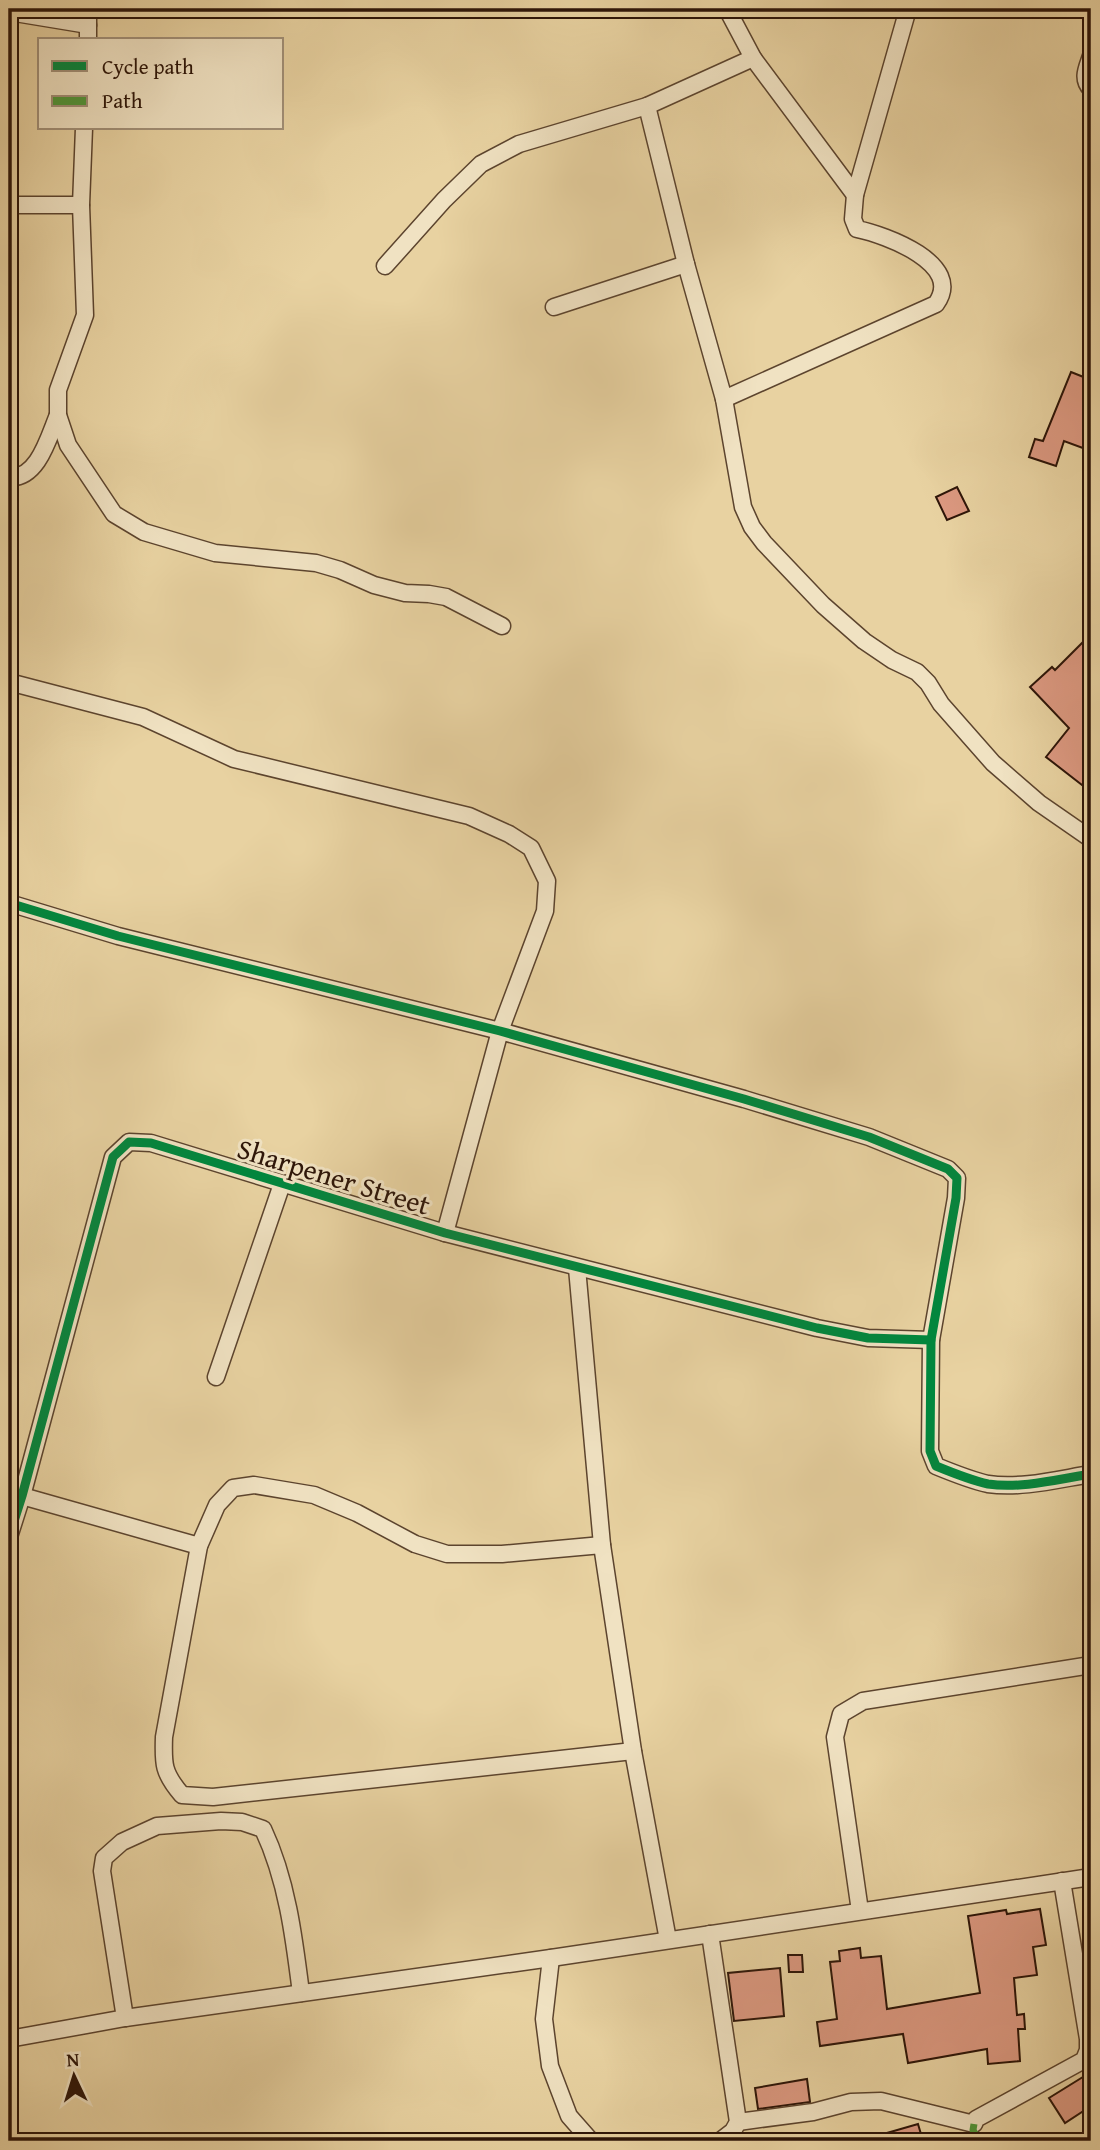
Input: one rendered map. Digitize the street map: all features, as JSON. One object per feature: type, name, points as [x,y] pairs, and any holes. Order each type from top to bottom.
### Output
[{"type":"street","points":[[727,9],[753,58],[855,195]]},
{"type":"street","points":[[724,399],[936,304],[942,296],[943,289],[937,268],[905,245],[857,229],[853,219],[855,195],[908,9]]},
{"type":"street","points":[[9,12],[88,25]]},
{"type":"street","points":[[1091,56],[1085,74],[1087,85],[1091,89]]},
{"type":"street","points":[[385,266],[444,200],[481,164],[519,144],[647,106],[753,58]]},
{"type":"street","points":[[647,106],[686,264],[724,399],[743,507],[752,527],[823,605],[864,641],[892,660],[917,672],[993,763],[1039,803],[1091,839]]},
{"type":"street","points":[[85,130],[81,205],[85,315],[58,390],[58,415],[68,445],[114,514],[144,532],[215,553],[316,564],[340,570],[384,588],[446,597],[502,626]]},
{"type":"street","points":[[9,205],[81,205]]},
{"type":"street","points":[[554,307],[686,264]]},
{"type":"street","points":[[9,477],[16,478],[30,470],[40,455],[58,415]]},
{"type":"street","points":[[9,682],[143,717],[234,759],[469,816],[509,834],[531,848],[547,881],[545,911],[500,1031],[444,1233]]},
{"type":"street","points":[[9,903],[118,936],[500,1031],[744,1099],[869,1137],[948,1169],[957,1178],[956,1198],[931,1340],[930,1451],[936,1466],[990,1484],[1026,1484],[1091,1474]]},
{"type":"street","name":"Sharpener Street","points":[[9,1536],[113,1157],[130,1142],[151,1143],[444,1233],[817,1328],[868,1338],[931,1340]]},
{"type":"street","points":[[216,1377],[282,1184]]},
{"type":"street","points":[[577,1268],[602,1545],[633,1751],[668,1940]]},
{"type":"street","points":[[602,1545],[502,1554],[447,1554],[415,1544],[357,1513],[314,1495],[254,1485],[233,1488],[217,1505],[199,1546],[164,1737],[163,1765],[170,1781],[182,1795],[213,1797],[633,1751]]},
{"type":"street","points":[[22,1496],[199,1546]]},
{"type":"street","points":[[860,1911],[835,1737],[841,1714],[863,1701],[1091,1665]]},
{"type":"street","points":[[125,2018],[102,1871],[104,1858],[122,1842],[157,1826],[220,1821],[242,1822],[263,1829],[276,1857],[293,1931],[301,1993]]},
{"type":"street","points":[[9,2039],[125,2018],[551,1958],[1091,1877]]},
{"type":"street","points":[[738,2122],[813,2112],[851,2102],[881,2101],[974,2124],[976,2119],[1084,2060],[1088,2039],[1062,1881]]},
{"type":"street","points":[[710,1934],[738,2122],[733,2131],[720,2141]]},
{"type":"street","points":[[551,1958],[544,2018],[550,2066],[569,2116],[591,2141]]},
{"type":"building","points":[[1071,372],[1091,380],[1091,406],[1084,425],[1091,426],[1091,451],[1064,441],[1056,466],[1029,457],[1035,439],[1043,441]]},
{"type":"building","points":[[957,487],[969,511],[947,520],[936,497]]},
{"type":"building","points":[[1091,634],[1091,792],[1046,757],[1069,728],[1030,687],[1052,667],[1055,670]]},
{"type":"building","points":[[1040,1909],[1046,1945],[1033,1947],[1037,1975],[1014,1978],[1017,2015],[1024,2014],[1025,2029],[1018,2029],[1020,2061],[988,2064],[987,2049],[908,2063],[903,2034],[820,2046],[817,2022],[837,2019],[830,1962],[840,1961],[839,1951],[860,1948],[861,1958],[881,1956],[887,2009],[980,1993],[968,1916],[1006,1910],[1007,1914]]},
{"type":"building","points":[[788,1955],[802,1955],[803,1972],[789,1972]]},
{"type":"building","points":[[780,1968],[784,2016],[734,2021],[728,1973]]},
{"type":"building","points":[[1091,2072],[1091,2106],[1065,2123],[1049,2098]]},
{"type":"building","points":[[807,2079],[810,2102],[758,2109],[755,2088]]},
{"type":"building","points":[[918,2124],[923,2141],[874,2141],[873,2137]]},
{"type":"marked path","points":[[974,2124],[973,2130],[979,2141]]},
{"type":"cycle path","points":[[9,903],[118,936],[500,1031],[744,1099],[869,1137],[948,1169],[957,1178],[956,1198],[931,1340],[930,1451],[936,1466],[988,1484],[1001,1485],[1040,1483],[1091,1474]]},
{"type":"cycle path","points":[[9,1537],[113,1157],[129,1142],[151,1143],[445,1233],[817,1328],[868,1338],[931,1340]]}]
